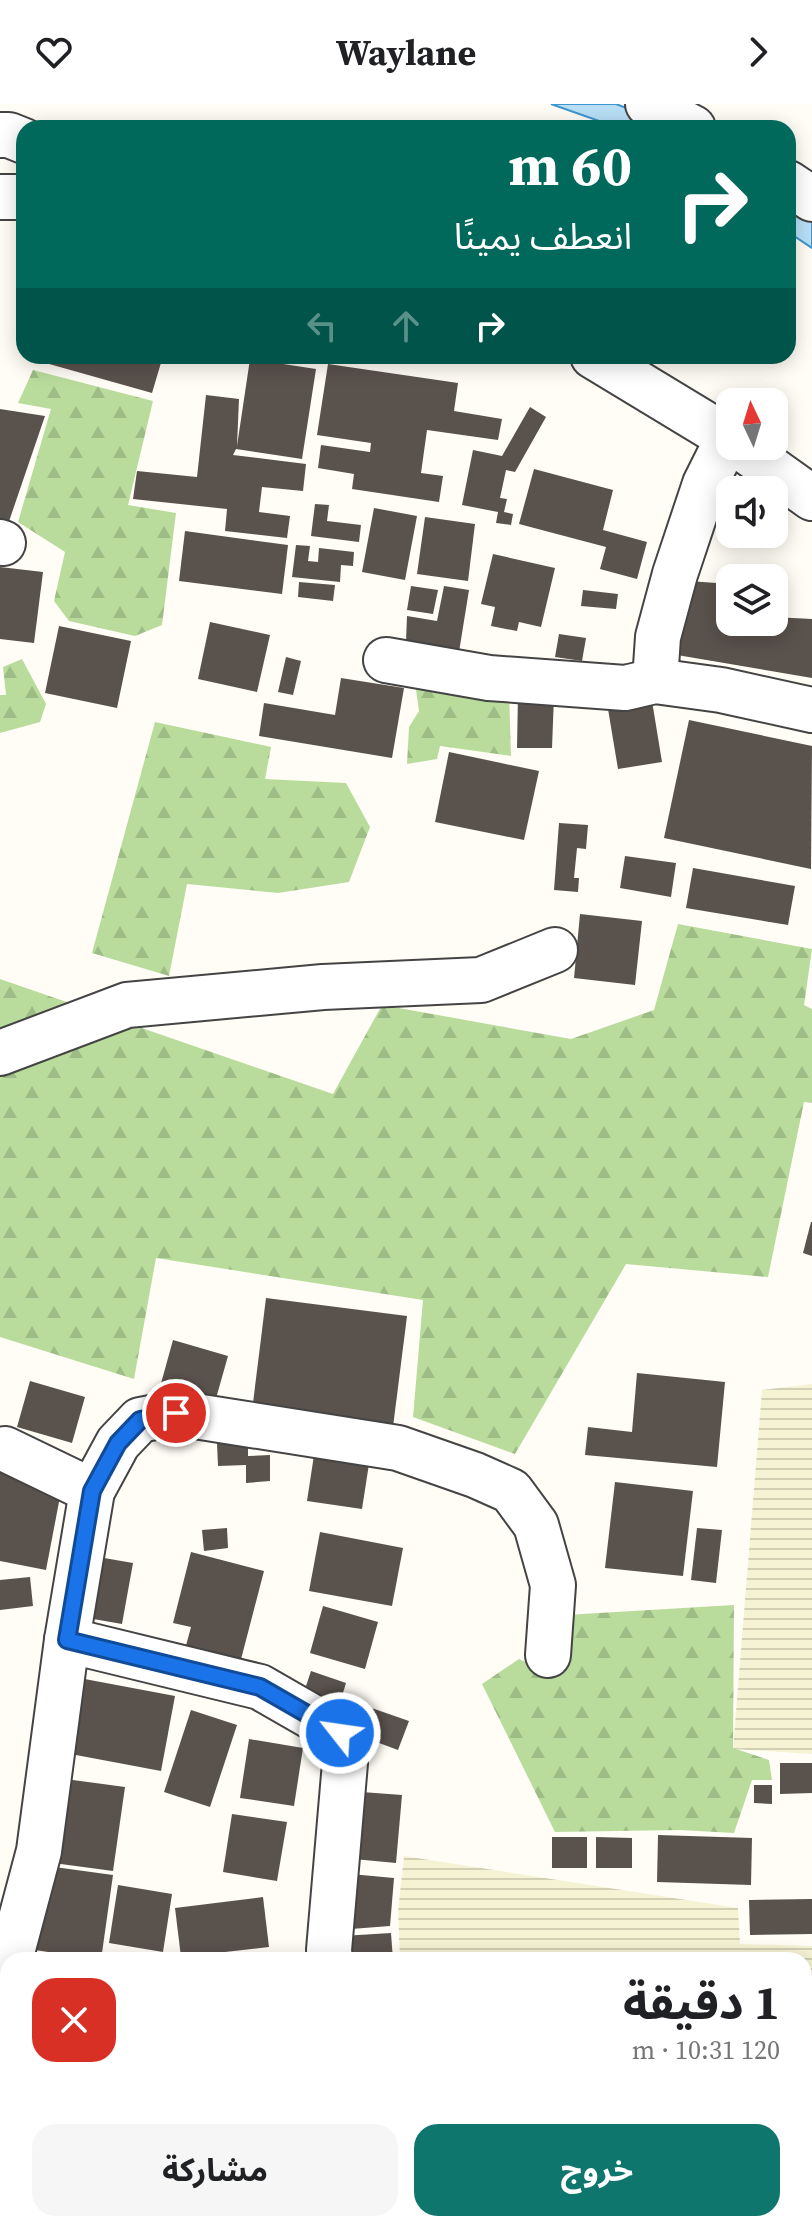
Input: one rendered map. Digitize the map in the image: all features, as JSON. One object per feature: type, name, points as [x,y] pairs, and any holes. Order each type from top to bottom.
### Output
[{"type":"street","points":[[648,104],[678,120]]},
{"type":"street","points":[[606,364],[716,431]]},
{"type":"street","points":[[655,681],[658,637],[675,574],[705,484],[721,460]]},
{"type":"street","points":[[759,460],[812,498]]},
{"type":"street","points":[[386,660],[489,678],[625,688],[655,681],[721,690],[812,710]]},
{"type":"street","points":[[0,1053],[127,1005],[323,987],[481,980],[555,950]]},
{"type":"street","points":[[12,1952],[39,1851],[67,1640],[92,1491],[118,1443],[140,1420],[176,1413],[398,1448],[511,1491],[536,1525],[553,1585],[548,1655]]},
{"type":"street","points":[[5,1449],[92,1491]]},
{"type":"street","points":[[67,1640],[260,1687],[340,1733],[345,1763],[329,1952]]},
{"type":"shaded area","points":[[812,1384],[812,1754],[733,1749],[762,1390]]},
{"type":"shaded area","points":[[404,1856],[738,1908],[740,1944],[812,1946],[812,1952],[400,1952],[398,1911]]},
{"type":"green space","points":[[33,370],[153,401],[128,505],[176,513],[162,625],[135,636],[69,621],[54,601],[65,552],[18,522],[51,409],[18,403]]},
{"type":"green space","points":[[22,659],[46,704],[40,722],[0,733],[0,695],[6,695],[3,667]]},
{"type":"green space","points":[[415,683],[509,691],[511,756],[440,746],[437,759],[407,764],[409,727],[419,711]]},
{"type":"green space","points":[[155,722],[271,747],[265,779],[346,783],[370,827],[349,882],[278,893],[187,884],[169,976],[92,953]]},
{"type":"green space","points":[[678,924],[812,949],[804,1005],[812,1009],[812,1103],[804,1102],[768,1277],[626,1264],[515,1454],[413,1417],[423,1300],[156,1258],[134,1379],[0,1337],[0,979],[333,1094],[382,1005],[571,1039],[654,1010]]},
{"type":"green space","points":[[734,1605],[733,1748],[769,1760],[772,1780],[752,1780],[734,1833],[680,1830],[555,1832],[482,1684],[519,1659],[558,1676],[565,1615]]},
{"type":"water","points":[[551,104],[616,104],[658,120],[596,120]]},
{"type":"water","points":[[796,206],[812,217],[812,248],[796,237]]},
{"type":"building","points":[[49,364],[161,364],[152,393]]},
{"type":"building","points":[[249,364],[283,364],[316,369],[302,459],[236,449],[233,455],[306,464],[303,491],[262,487],[259,512],[290,516],[287,538],[225,531],[227,509],[133,499],[137,471],[197,477],[206,395],[239,399],[237,446]]},
{"type":"building","points":[[328,364],[458,383],[454,411],[502,419],[498,440],[427,430],[421,473],[443,476],[439,502],[352,489],[354,474],[318,468],[321,445],[370,452],[371,443],[317,435]]},
{"type":"building","points":[[530,407],[546,417],[515,472],[506,470],[500,498],[507,499],[504,512],[513,514],[511,525],[496,523],[498,512],[462,505],[473,450],[502,456]]},
{"type":"building","points":[[0,409],[45,416],[5,533],[0,532]]},
{"type":"building","points":[[534,469],[613,490],[603,530],[647,542],[637,579],[600,569],[606,547],[519,524]]},
{"type":"building","points":[[315,504],[329,505],[327,521],[361,525],[359,542],[311,536]]},
{"type":"building","points":[[374,508],[417,516],[405,580],[362,572]]},
{"type":"building","points":[[425,517],[475,524],[468,581],[417,574]]},
{"type":"building","points":[[185,531],[288,545],[282,594],[179,581]]},
{"type":"building","points":[[296,545],[310,546],[308,561],[318,562],[319,548],[354,552],[353,566],[341,565],[340,582],[292,577]]},
{"type":"building","points":[[493,554],[555,568],[541,627],[519,622],[517,631],[491,626],[495,607],[481,604]]},
{"type":"building","points":[[0,567],[43,572],[34,643],[0,639]]},
{"type":"building","points":[[689,581],[716,583],[716,636],[788,636],[788,618],[812,619],[812,678],[677,655]]},
{"type":"building","points":[[299,582],[335,585],[333,601],[298,597]]},
{"type":"building","points":[[411,586],[438,590],[433,614],[407,610]]},
{"type":"building","points":[[444,586],[469,590],[459,652],[406,642],[407,616],[437,621]]},
{"type":"building","points":[[583,590],[618,594],[616,609],[581,606]]},
{"type":"building","points":[[210,622],[270,635],[257,692],[198,679]]},
{"type":"building","points":[[59,626],[131,641],[117,708],[45,693]]},
{"type":"building","points":[[559,634],[586,638],[582,661],[555,657]]},
{"type":"building","points":[[286,657],[301,661],[293,695],[278,692]]},
{"type":"building","points":[[341,678],[404,688],[392,758],[259,736],[264,703],[335,715]]},
{"type":"building","points":[[518,695],[554,696],[552,748],[517,748]]},
{"type":"building","points":[[652,701],[662,762],[618,769],[608,709]]},
{"type":"building","points":[[689,720],[812,746],[811,869],[664,838]]},
{"type":"building","points":[[449,752],[539,771],[524,840],[435,822]]},
{"type":"building","points":[[559,823],[588,825],[586,849],[577,848],[574,878],[579,878],[578,892],[554,890]]},
{"type":"building","points":[[625,856],[676,863],[671,897],[620,888]]},
{"type":"building","points":[[693,868],[795,886],[788,925],[686,908]]},
{"type":"building","points":[[580,914],[642,921],[635,985],[574,978]]},
{"type":"building","points":[[812,1222],[812,1256],[803,1253]]},
{"type":"building","points":[[266,1298],[407,1316],[393,1427],[252,1411]]},
{"type":"building","points":[[173,1340],[228,1356],[215,1402],[160,1387]]},
{"type":"building","points":[[637,1373],[725,1382],[717,1467],[585,1455],[588,1427],[632,1432]]},
{"type":"building","points":[[30,1381],[85,1397],[72,1443],[17,1427]]},
{"type":"building","points":[[248,1442],[248,1456],[270,1455],[270,1481],[246,1483],[246,1465],[218,1466],[217,1443]]},
{"type":"building","points":[[316,1442],[371,1451],[362,1509],[307,1501]]},
{"type":"building","points":[[0,1469],[63,1481],[46,1570],[0,1561]]},
{"type":"building","points":[[615,1482],[693,1491],[683,1576],[605,1568]]},
{"type":"building","points":[[91,1528],[109,1531],[104,1558],[133,1563],[122,1624],[76,1616]]},
{"type":"building","points":[[227,1528],[228,1548],[204,1551],[202,1530]]},
{"type":"building","points":[[697,1528],[722,1530],[716,1583],[691,1580]]},
{"type":"building","points":[[320,1532],[403,1548],[392,1606],[309,1591]]},
{"type":"building","points":[[191,1552],[264,1571],[239,1667],[184,1653],[191,1627],[173,1623]]},
{"type":"building","points":[[30,1577],[33,1606],[0,1610],[0,1580]]},
{"type":"building","points":[[323,1606],[378,1622],[365,1669],[310,1653]]},
{"type":"building","points":[[311,1671],[346,1683],[339,1706],[303,1695]]},
{"type":"building","points":[[74,1677],[175,1696],[161,1771],[60,1752]]},
{"type":"building","points":[[363,1705],[409,1721],[398,1750],[352,1733]]},
{"type":"building","points":[[191,1710],[237,1725],[210,1807],[164,1792]]},
{"type":"building","points":[[249,1739],[303,1748],[294,1806],[240,1798]]},
{"type":"building","points":[[780,1763],[812,1763],[812,1793],[780,1794]]},
{"type":"building","points":[[58,1778],[125,1787],[113,1871],[46,1862]]},
{"type":"building","points":[[754,1785],[772,1785],[772,1804],[754,1803]]},
{"type":"building","points":[[348,1791],[402,1795],[396,1863],[343,1858]]},
{"type":"building","points":[[232,1814],[287,1822],[277,1881],[223,1872]]},
{"type":"building","points":[[658,1835],[752,1838],[751,1885],[657,1882]]},
{"type":"building","points":[[552,1837],[587,1837],[587,1868],[552,1868]]},
{"type":"building","points":[[596,1837],[632,1838],[632,1868],[596,1868]]},
{"type":"building","points":[[47,1866],[113,1875],[102,1952],[35,1950]]},
{"type":"building","points":[[340,1873],[394,1878],[390,1926],[338,1930]]},
{"type":"building","points":[[118,1885],[172,1894],[163,1952],[109,1943]]},
{"type":"building","points":[[263,1897],[269,1947],[225,1952],[180,1952],[175,1908]]},
{"type":"building","points":[[812,1899],[812,1934],[750,1935],[749,1900]]},
{"type":"building","points":[[391,1933],[392,1952],[343,1952],[342,1936]]},
{"type":"route","points":[[176,1413],[140,1420],[118,1443],[92,1491],[67,1640],[260,1687],[340,1733]]}]
